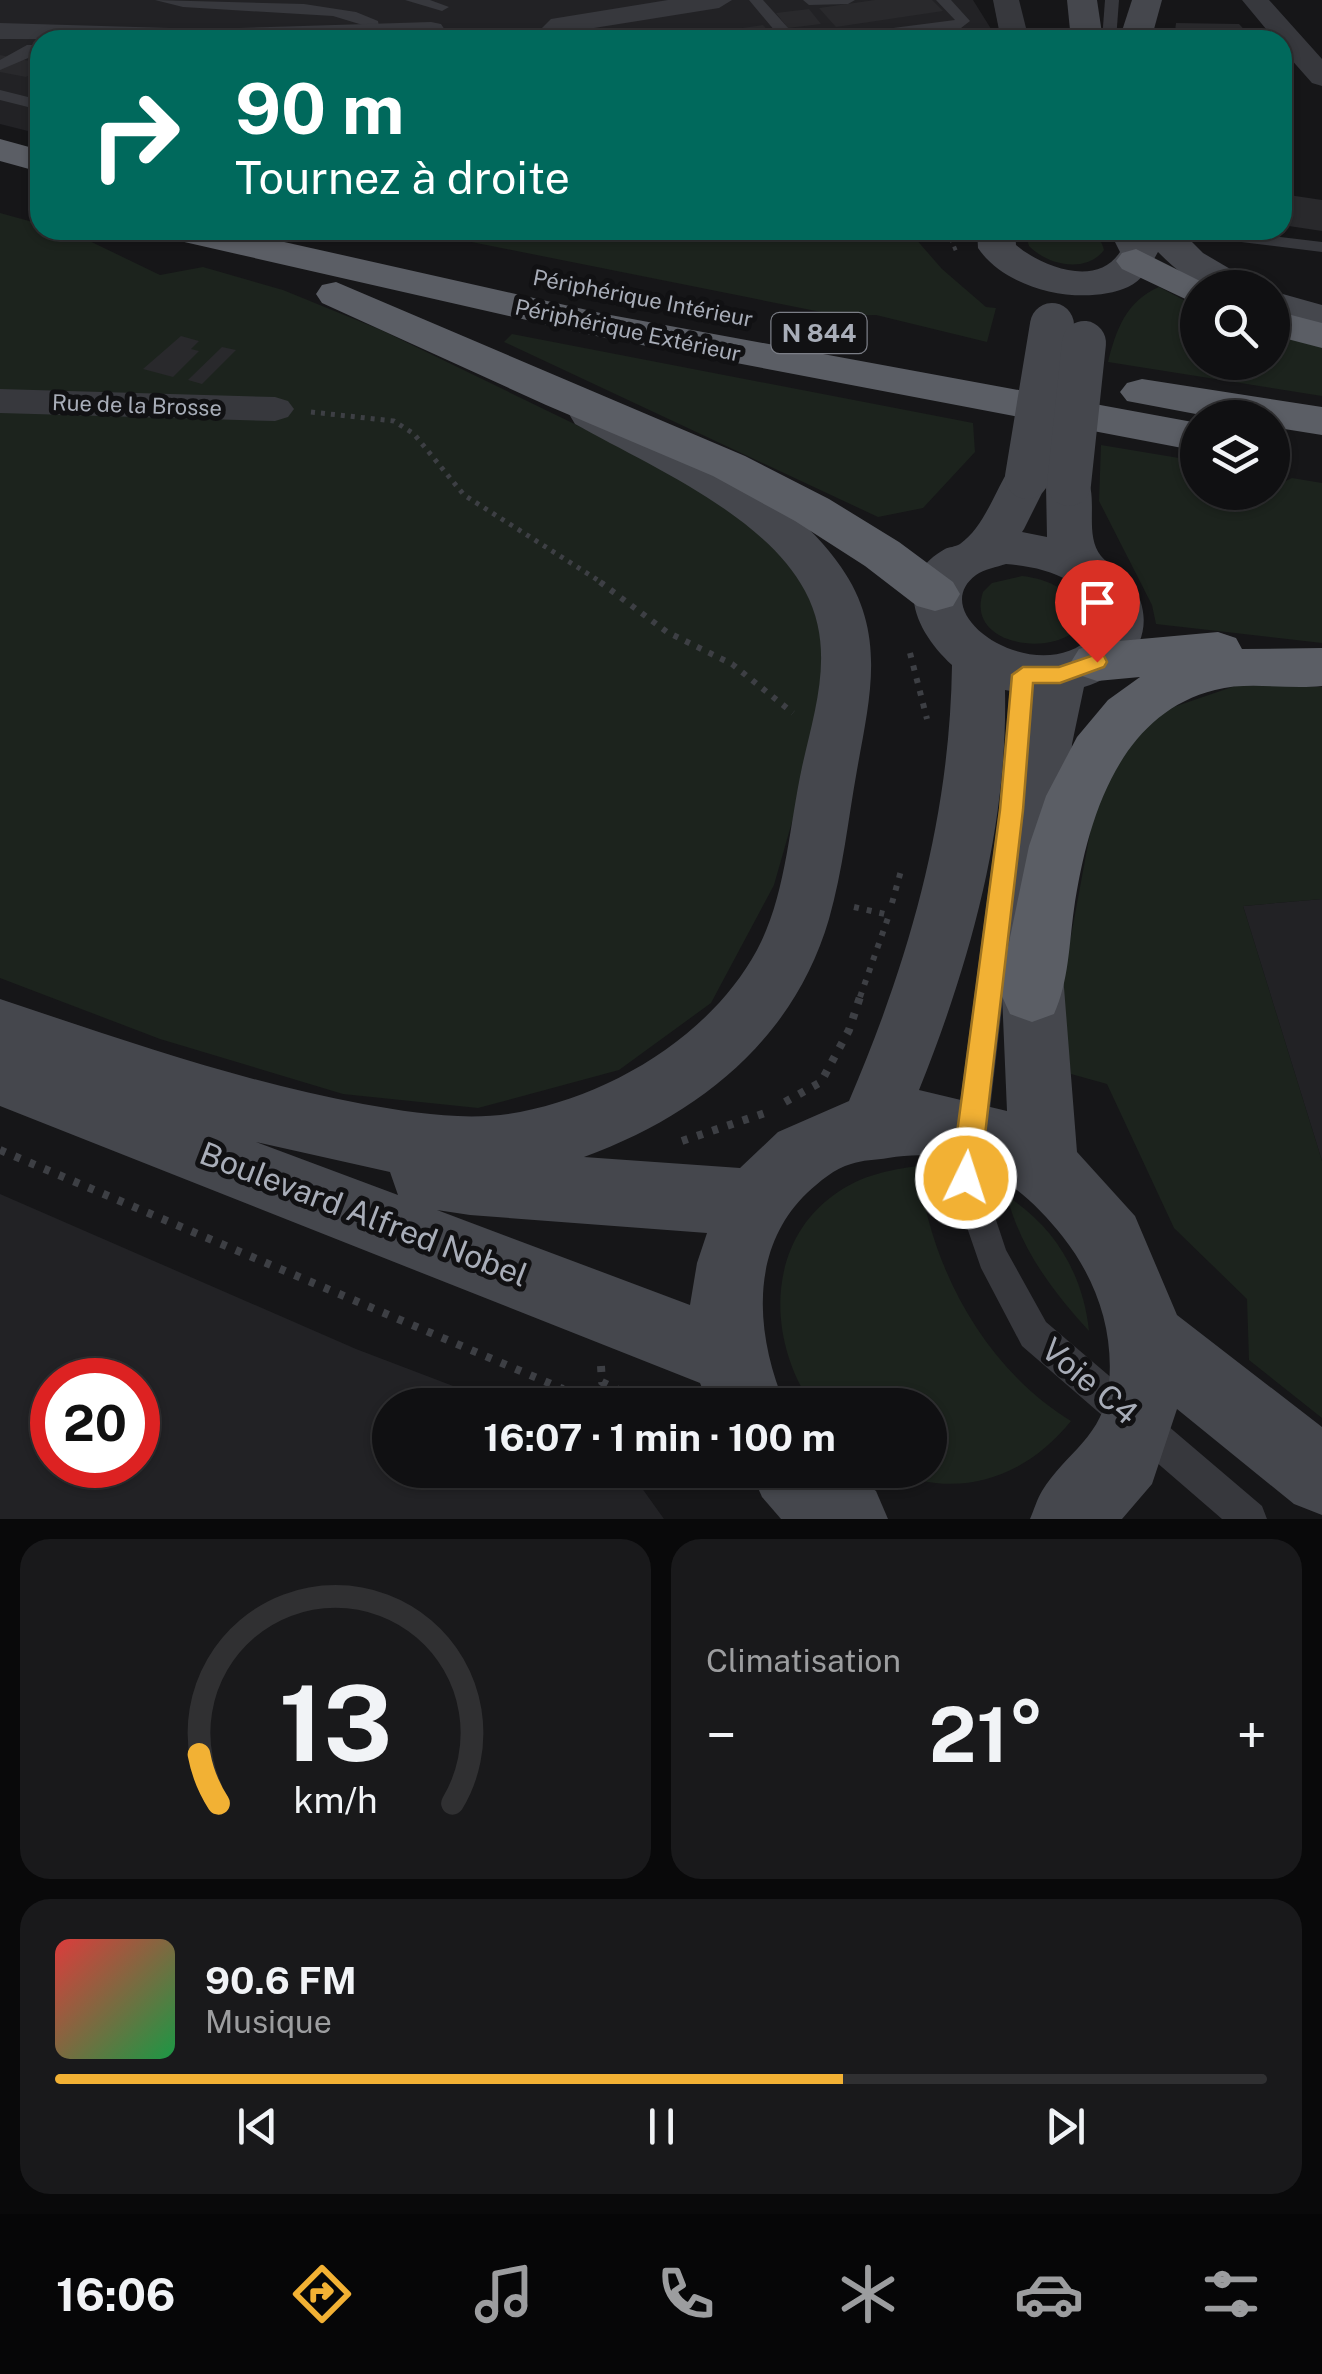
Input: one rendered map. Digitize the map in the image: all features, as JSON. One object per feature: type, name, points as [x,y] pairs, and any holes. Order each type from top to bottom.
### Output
[{"type":"highway","points":[[0,149],[30,150]]},
{"type":"highway","points":[[0,149],[30,158]]},
{"type":"highway","points":[[0,186],[30,193]]},
{"type":"highway","name":"Périphérique Extérieur","points":[[221,240],[658,337],[1180,434]]},
{"type":"highway","name":"Périphérique Intérieur","points":[[369,240],[854,340],[1322,422]]},
{"type":"highway","points":[[241,245],[259,263],[392,316],[561,396],[729,466],[812,510],[882,554],[935,594]]},
{"type":"highway","points":[[1133,250],[1180,280]]},
{"type":"highway","points":[[1290,327],[1322,336]]},
{"type":"highway","points":[[1290,453],[1322,458]]},
{"type":"highway","points":[[1040,668],[1228,650],[1322,657]]},
{"type":"highway","points":[[1032,994],[1039,938],[1078,782],[1107,732],[1139,703],[1173,684],[1214,670],[1322,667]]},
{"type":"main road","points":[[1082,0],[1086,30]]},
{"type":"main road","points":[[1138,30],[1147,0]]},
{"type":"main road","points":[[997,240],[997,248],[1028,272],[1069,328],[1048,480],[1080,565]]},
{"type":"main road","points":[[1028,272],[1071,282],[1133,250],[1189,261],[1204,270]]},
{"type":"main road","points":[[1069,328],[1088,318],[1133,250]]},
{"type":"main road","points":[[1290,308],[1322,318]]},
{"type":"main road","points":[[0,1028],[246,1111],[443,1149],[519,1144],[591,1123],[660,1090],[745,1019],[778,969],[804,895],[834,749],[846,710],[850,659],[845,621],[823,578],[800,548],[766,516],[561,396]]},
{"type":"main road","points":[[1040,668],[944,630],[936,612],[935,594],[952,565],[980,551],[1048,480]]},
{"type":"main road","points":[[873,1122],[907,1046],[959,863],[982,722],[1040,668],[1111,648],[1119,632],[1119,613],[1112,596],[1099,579],[1080,565],[1026,548],[980,551]]},
{"type":"main road","points":[[1040,668],[1046,744],[1029,924],[1044,1166]]},
{"type":"main road","name":"Boulevard Alfred Nobel","points":[[0,1046],[66,1076],[254,1136],[360,1164],[470,1182],[756,1203]]},
{"type":"main road","name":"Boulevard Alfred Nobel","points":[[0,1076],[737,1380]]},
{"type":"main road","points":[[737,1380],[726,1297],[735,1247],[756,1203],[800,1155],[827,1139],[873,1122],[929,1121],[969,1129],[1008,1143],[1044,1166],[1093,1212],[1128,1271],[1146,1337],[1148,1367],[1139,1424],[1124,1460],[1102,1491],[1073,1518]]},
{"type":"main road","points":[[1146,1337],[1322,1476]]},
{"type":"street","points":[[552,19],[644,0]]},
{"type":"street","points":[[552,19],[719,0]]},
{"type":"street","points":[[1006,0],[1013,30]]},
{"type":"street","points":[[1255,0],[1281,30]]},
{"type":"street","points":[[384,30],[443,19]]},
{"type":"street","points":[[0,31],[30,32]]},
{"type":"street","points":[[1292,43],[1322,77]]},
{"type":"street","name":"Rue de la Brosse","points":[[0,401],[275,409]]},
{"type":"lane","points":[[162,0],[328,10],[366,18],[373,24],[373,30]]},
{"type":"lane","points":[[412,0],[443,19]]},
{"type":"lane","points":[[809,1],[848,0]]},
{"type":"lane","points":[[912,30],[960,24],[963,20],[943,0]]},
{"type":"lane","points":[[1110,30],[1112,0]]},
{"type":"lane","points":[[758,3],[782,30]]},
{"type":"lane","points":[[0,66],[30,49]]},
{"type":"lane","points":[[0,95],[30,102]]},
{"type":"lane","points":[[1264,240],[1322,247]]},
{"type":"lane","name":"Voie C4","points":[[1040,668],[1012,810],[969,1129],[966,1178],[992,1257],[1034,1334],[1250,1519]]},
{"type":"path","points":[[275,409],[394,422],[414,434],[464,495],[609,587],[667,632],[732,664],[834,749]]},
{"type":"path","points":[[0,1150],[559,1388]]},
{"type":"path","points":[[600,1360],[602,1382],[614,1388]]},
{"type":"shaded area","points":[[0,0],[973,0],[992,30],[30,30],[30,132],[0,124]]},
{"type":"shaded area","points":[[0,213],[30,221],[30,240],[88,240],[160,275],[203,267],[283,290],[381,330],[653,462],[769,531],[836,633],[825,706],[774,885],[711,1003],[619,1070],[478,1108],[343,1094],[160,1039],[0,978]]},
{"type":"shaded area","points":[[462,240],[917,240],[942,269],[986,307],[996,308],[987,342],[876,315],[841,316]]},
{"type":"shaded area","points":[[1027,240],[1099,240],[1104,250],[1087,262],[1066,264],[1046,258],[1029,246]]},
{"type":"shaded area","points":[[1159,287],[1180,298],[1180,373],[1108,362],[1124,318]]},
{"type":"shaded area","points":[[512,334],[973,423],[975,452],[923,508],[878,517],[504,342]]},
{"type":"shaded area","points":[[1290,339],[1322,347],[1322,396],[1221,380],[1290,380]]},
{"type":"shaded area","points":[[1101,445],[1180,458],[1180,510],[1290,510],[1290,479],[1322,483],[1322,643],[1156,624],[1152,605],[1099,501]]},
{"type":"shaded area","points":[[1022,576],[1056,586],[1073,600],[1078,620],[1074,632],[1044,643],[1027,643],[1010,640],[986,623],[981,609],[983,592],[992,583]]},
{"type":"shaded area","points":[[1238,685],[1322,687],[1322,899],[1243,906],[1322,1161],[1322,1418],[1249,1360],[1247,1299],[1174,1228],[1107,1084],[1071,1074],[1061,990],[1098,790],[1117,739],[1159,712]]},
{"type":"shaded area","points":[[1322,899],[1322,1161],[1243,906]]},
{"type":"shaded area","points":[[918,1166],[935,1240],[966,1311],[1012,1372],[1071,1421],[1053,1441],[1011,1470],[965,1483],[947,1483],[947,1388],[802,1388],[797,1379],[781,1322],[781,1292],[786,1264],[797,1237],[814,1213],[838,1192],[857,1181]]},
{"type":"shaded area","points":[[0,1194],[356,1349],[458,1388],[372,1388],[372,1488],[642,1488],[664,1519],[0,1519]]},
{"type":"shaded area","points":[[1007,1196],[1039,1222],[1064,1254],[1080,1290],[1089,1331],[1039,1268],[1020,1234]]},
{"type":"building","points":[[875,0],[932,0],[943,11],[836,27],[819,8]]},
{"type":"building","points":[[809,9],[821,24],[788,28],[776,13]]},
{"type":"building","points":[[1176,23],[1239,24],[1245,30],[1175,30]]},
{"type":"building","points":[[763,25],[767,30],[729,30]]},
{"type":"building","points":[[0,55],[30,61],[30,74],[26,77],[0,72]]},
{"type":"building","points":[[1292,196],[1322,200],[1322,231],[1292,226]]},
{"type":"building","points":[[181,336],[199,341],[191,349],[199,351],[173,377],[143,369]]},
{"type":"building","points":[[222,347],[236,350],[202,384],[188,380]]},
{"type":"route","points":[[966,1178],[969,1129],[1012,810],[1023,675],[1060,675],[1097,662]]}]
